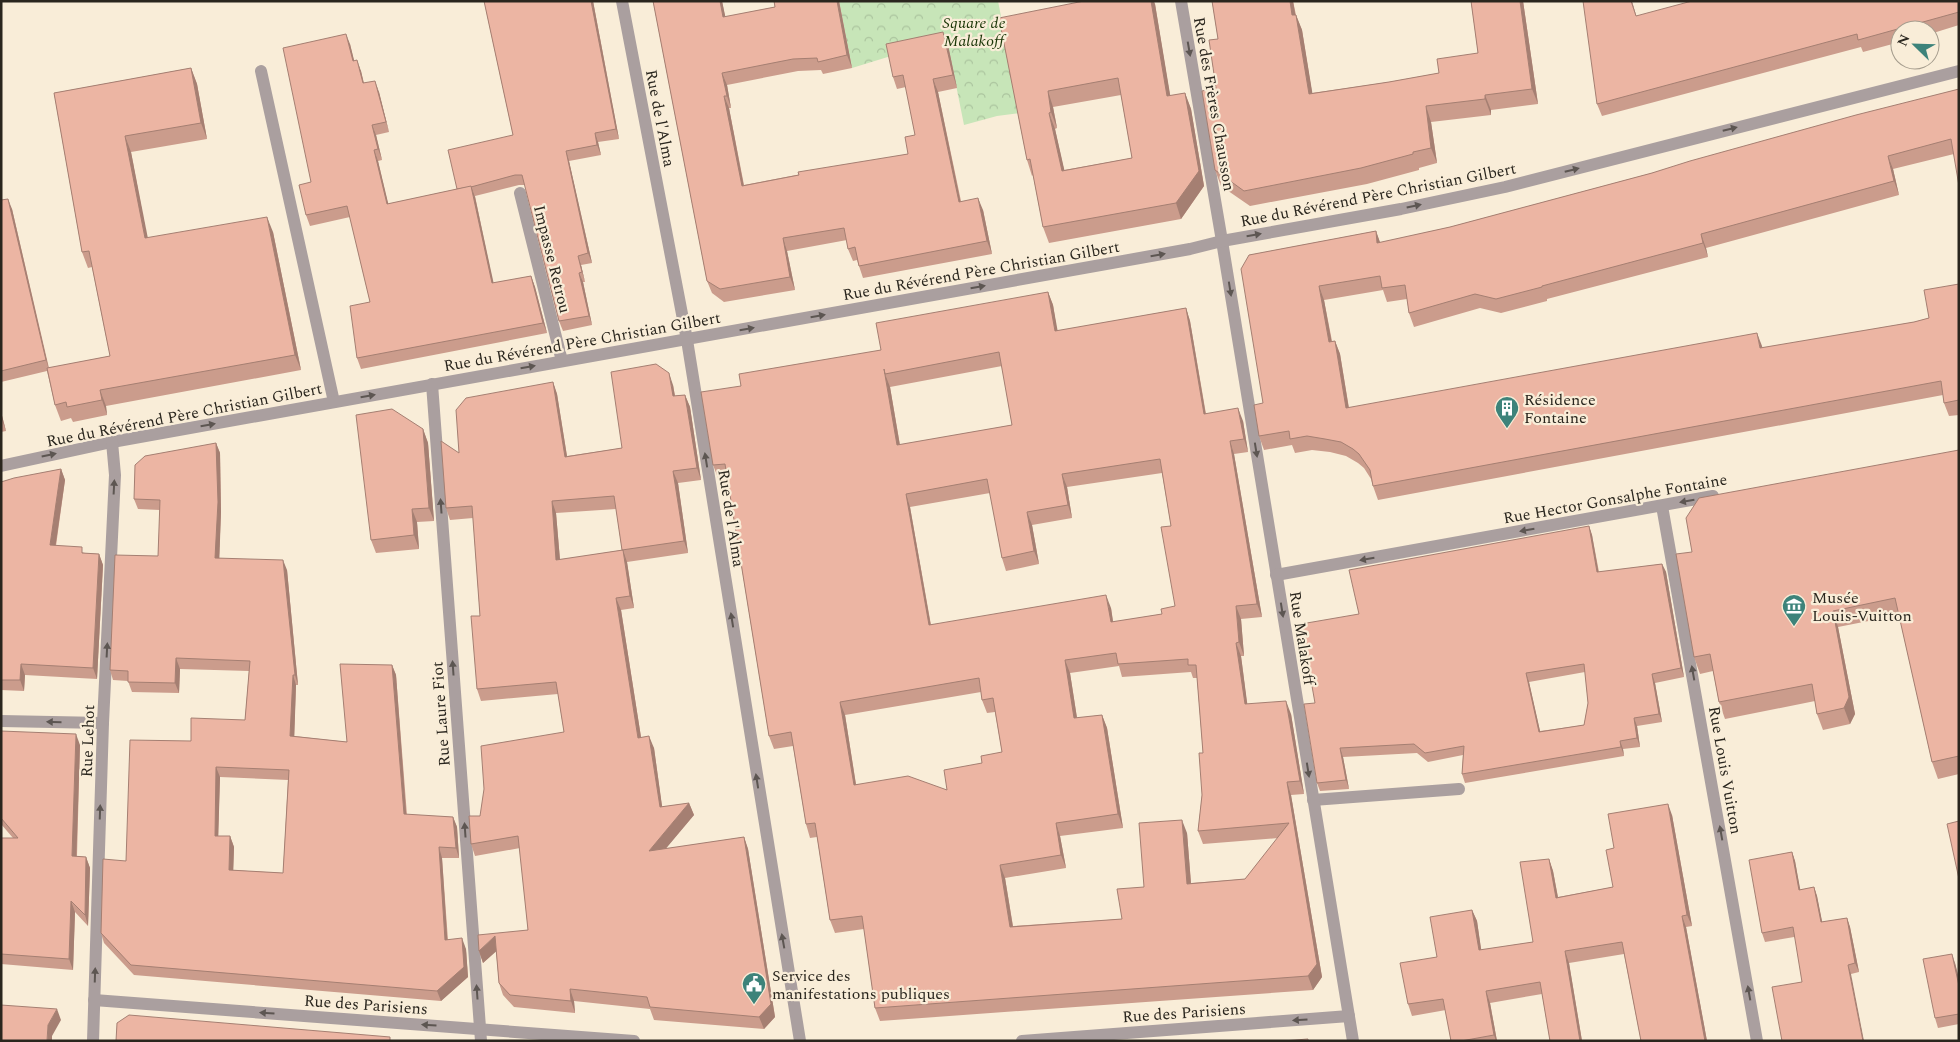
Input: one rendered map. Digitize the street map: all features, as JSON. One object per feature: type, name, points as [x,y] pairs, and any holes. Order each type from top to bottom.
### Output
[{"type":"street","name":"Rue de l'Alma","points":[[622,1],[687,340],[800,1041]]},
{"type":"street","name":"Rue des Frères Chausson","points":[[1181,1],[1222,241]]},
{"type":"street","name":"Rue du Révérend Père Christian Gilbert","points":[[1,466],[112,442],[687,340],[1401,209],[1505,187],[1959,71]]},
{"type":"street","points":[[262,72],[334,402]]},
{"type":"street","name":"Impasse Retrou","points":[[520,193],[562,361]]},
{"type":"street","name":"Rue Malakoff","points":[[1222,241],[1353,1041]]},
{"type":"street","name":"Rue Laure Fiot","points":[[432,384],[480,1035]]},
{"type":"street","name":"Rue Lehot","points":[[93,1041],[103,723],[115,474],[112,442]]},
{"type":"street","name":"Rue Hector Gonsalphe Fontaine","points":[[1276,575],[1725,494]]},
{"type":"street","name":"Rue Louis Vuitton","points":[[1662,506],[1757,1041]]},
{"type":"street","points":[[1,721],[103,723]]},
{"type":"street","points":[[1313,800],[1459,789]]},
{"type":"street","name":"Rue des Parisiens","points":[[94,1000],[480,1035],[634,1041]]},
{"type":"street","name":"Rue des Parisiens","points":[[1022,1041],[1348,1016]]},
{"type":"green space","name":"Square de Malakoff","points":[[839,1],[998,1],[1020,113],[997,116],[964,125],[948,45],[891,56],[852,68]]},
{"type":"building","points":[[484,1],[591,1],[616,129],[595,133],[597,145],[566,151],[588,253],[578,256],[582,272],[579,273],[589,316],[559,321],[522,175],[457,189],[448,150],[513,135]]},
{"type":"building","points":[[653,1],[720,1],[723,17],[775,7],[774,1],[837,1],[847,55],[818,62],[817,58],[793,59],[722,73],[727,96],[724,96],[742,186],[799,175],[798,172],[908,154],[905,137],[915,135],[903,75],[893,77],[886,44],[943,32],[953,75],[933,79],[959,202],[978,198],[987,241],[859,266],[855,247],[848,249],[844,228],[783,238],[790,277],[720,289],[707,281]]},
{"type":"building","points":[[1084,1],[1151,1],[1167,96],[1185,93],[1199,171],[1176,203],[1043,227],[1030,159],[1027,160],[999,18]],"holes":[[[1118,78],[1132,158],[1062,171],[1049,113],[1051,112],[1048,91]]]},
{"type":"building","points":[[1212,1],[1290,1],[1292,15],[1296,15],[1309,94],[1439,73],[1437,59],[1478,53],[1471,1],[1520,1],[1532,89],[1485,95],[1485,99],[1426,106],[1431,148],[1361,168],[1244,191],[1215,170],[1202,91],[1216,88],[1209,40],[1218,39]]},
{"type":"building","points":[[1583,1],[1631,1],[1636,16],[1692,1],[1959,1],[1959,12],[1930,20],[1890,20],[1890,31],[1858,40],[1857,34],[1597,104]]},
{"type":"building","points":[[346,34],[353,61],[357,60],[363,83],[375,81],[386,122],[372,125],[378,149],[374,150],[387,204],[471,186],[492,283],[531,276],[543,323],[357,358],[350,306],[370,302],[347,206],[306,215],[299,185],[311,182],[283,48]]},
{"type":"building","points":[[191,68],[201,123],[125,136],[145,238],[267,217],[295,355],[100,390],[102,400],[67,407],[66,402],[55,405],[47,368],[110,356],[89,251],[82,252],[54,93]]},
{"type":"building","points":[[1959,89],[1959,186],[1951,139],[1888,156],[1894,181],[1701,234],[1703,243],[1496,299],[1475,294],[1409,313],[1405,285],[1382,288],[1380,276],[1319,286],[1329,342],[1335,341],[1346,408],[1757,333],[1760,348],[1914,322],[1929,318],[1924,290],[1959,284],[1959,400],[1944,403],[1941,381],[1373,486],[1370,470],[1359,454],[1341,442],[1307,436],[1290,439],[1289,431],[1259,436],[1254,405],[1263,403],[1241,269],[1249,255],[1376,231],[1377,243],[1450,227],[1652,173],[1856,115]]},
{"type":"building","points":[[8,199],[46,360],[1,371],[1,200]]},
{"type":"building","points":[[1048,292],[1055,331],[1186,308],[1204,414],[1238,408],[1244,439],[1230,441],[1257,604],[1236,606],[1239,642],[1236,643],[1245,704],[1286,701],[1300,781],[1287,782],[1317,964],[1308,976],[875,1008],[862,916],[830,920],[815,823],[806,824],[791,732],[769,736],[725,464],[713,465],[701,392],[741,386],[739,374],[881,350],[876,323]],"holes":[[[999,352],[1012,425],[897,445],[884,369],[885,374]],[[1160,459],[1171,526],[1161,527],[1175,606],[1161,609],[1162,614],[1111,622],[1106,595],[929,625],[906,494],[987,479],[1002,558],[1034,551],[1027,512],[1068,505],[1062,474]],[[1116,653],[1118,664],[1188,659],[1188,665],[1196,665],[1203,753],[1199,753],[1202,795],[1198,831],[1289,823],[1245,879],[1187,884],[1182,820],[1139,823],[1144,887],[1117,889],[1122,919],[1010,927],[1000,865],[1061,855],[1056,823],[1118,814],[1102,715],[1074,718],[1065,660]],[[979,678],[982,700],[993,698],[1002,752],[981,756],[982,763],[944,770],[947,790],[908,776],[854,785],[840,702]]]},
{"type":"building","points":[[656,364],[669,373],[673,396],[685,395],[697,468],[673,471],[684,541],[622,550],[614,496],[552,501],[556,560],[623,550],[630,596],[616,598],[638,738],[649,736],[660,807],[689,803],[649,851],[744,837],[771,1004],[759,1017],[650,1007],[647,997],[570,989],[571,1001],[510,995],[499,983],[495,936],[479,951],[478,935],[528,930],[518,836],[471,844],[469,816],[480,816],[484,789],[481,746],[564,732],[556,682],[477,689],[471,616],[480,616],[472,506],[446,508],[441,441],[459,453],[456,410],[466,398],[553,382],[565,457],[622,448],[611,372]]},
{"type":"building","points":[[392,409],[423,429],[429,508],[412,509],[414,535],[371,540],[356,415]]},
{"type":"building","points":[[216,443],[218,502],[215,558],[283,560],[295,675],[293,675],[290,736],[347,742],[340,664],[392,665],[404,814],[453,817],[456,848],[439,847],[445,940],[462,938],[464,967],[437,991],[131,965],[101,933],[103,859],[126,861],[130,740],[191,741],[191,718],[245,720],[250,661],[176,658],[175,683],[128,682],[128,671],[110,670],[115,555],[158,556],[160,500],[134,499],[135,465],[145,456]],"holes":[[[216,767],[289,770],[283,873],[229,870],[230,836],[215,836]]]},
{"type":"building","name":"Musée Louis-Vuitton","points":[[1959,450],[1959,756],[1932,762],[1895,598],[1833,611],[1849,697],[1844,708],[1817,714],[1812,684],[1719,702],[1710,654],[1694,657],[1676,554],[1692,552],[1686,518],[1699,498]]},
{"type":"building","points":[[61,469],[50,545],[82,547],[82,553],[99,554],[93,668],[21,664],[20,680],[1,680],[1,482]]},
{"type":"building","points":[[1589,526],[1597,572],[1662,564],[1681,668],[1652,674],[1659,714],[1634,718],[1637,738],[1620,741],[1621,747],[1462,774],[1464,746],[1425,753],[1414,744],[1340,748],[1346,780],[1317,783],[1304,704],[1315,703],[1301,624],[1359,614],[1349,570]],"holes":[[[1584,664],[1588,703],[1584,725],[1539,732],[1526,673]]]},
{"type":"building","points":[[1,731],[76,734],[72,856],[86,857],[85,915],[71,901],[69,959],[1,954],[1,838],[18,838],[1,818]]},
{"type":"building","points":[[1668,804],[1687,915],[1682,916],[1705,1041],[1641,1041],[1622,942],[1565,951],[1580,1041],[1550,1041],[1540,982],[1486,991],[1494,1035],[1461,1041],[1451,1041],[1443,999],[1408,1004],[1400,963],[1437,957],[1430,917],[1472,910],[1479,950],[1533,942],[1520,862],[1549,859],[1556,898],[1613,887],[1606,850],[1614,848],[1608,814]]},
{"type":"building","points":[[1959,821],[1959,879],[1947,824]]},
{"type":"building","points":[[1792,852],[1799,890],[1814,887],[1821,922],[1847,918],[1855,963],[1848,965],[1863,1041],[1782,1041],[1772,987],[1802,982],[1793,927],[1762,933],[1749,860]]},
{"type":"building","points":[[1952,954],[1959,986],[1959,1014],[1935,1018],[1923,959]]},
{"type":"building","points":[[1,1005],[57,1009],[48,1025],[47,1041],[1,1041]]},
{"type":"building","points":[[129,1015],[390,1037],[390,1041],[116,1041],[117,1023]]},
{"type":"building","points":[[1308,1039],[1308,1041],[1283,1041]]},
{"type":"place","name":"Résidence Fontaine","points":[[1507,429]]},
{"type":"place","name":"Musée Louis-Vuitton","points":[[1794,627]]},
{"type":"place","name":"Service des manifestations publiques","points":[[754,1005]]}]
